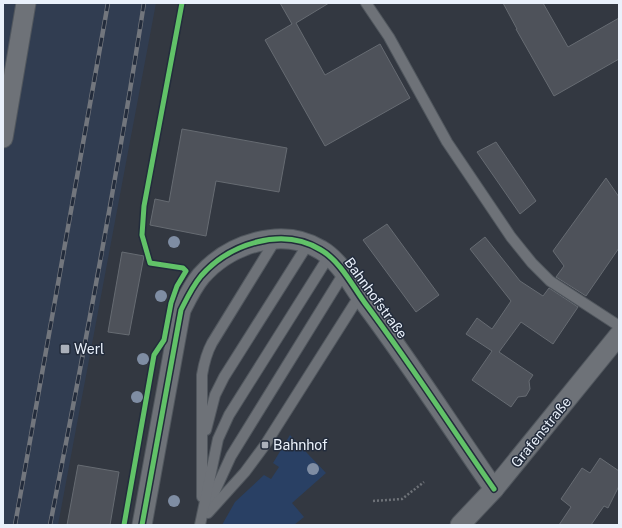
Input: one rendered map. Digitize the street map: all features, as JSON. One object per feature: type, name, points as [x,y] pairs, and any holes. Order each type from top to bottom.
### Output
[{"type":"street","points":[[3,138],[26,3]]},
{"type":"street","name":"Bahnhofstraße","points":[[142,525],[181,310],[191,290],[201,276],[215,263],[234,249],[258,241],[276,239],[293,240],[308,244],[321,250],[329,256],[344,273],[408,362],[494,489]]},
{"type":"street","name":"Grafenstraße","points":[[460,525],[494,489],[619,335]]},
{"type":"lane","points":[[366,3],[389,37],[447,142],[511,236],[528,258],[550,281],[619,326]]},
{"type":"lane","points":[[201,522],[202,375],[206,354],[276,239]]},
{"type":"lane","points":[[202,449],[212,406],[224,377],[308,244]]},
{"type":"lane","points":[[201,522],[218,440],[229,415],[329,256]]},
{"type":"lane","points":[[201,522],[231,456],[344,273]]},
{"type":"lane","points":[[201,522],[245,472],[264,445],[360,295]]},
{"type":"path","points":[[373,501],[402,499],[424,482]]},
{"type":"shaded area","points":[[3,3],[156,3],[58,525],[3,525]]},
{"type":"shaded area","points":[[290,435],[326,473],[292,503],[304,517],[294,525],[222,525],[235,502],[264,475],[271,479],[279,467],[273,463]]},
{"type":"building","points":[[280,3],[329,3],[296,23],[325,75],[380,44],[410,98],[325,146],[265,40],[292,24]]},
{"type":"building","points":[[503,3],[543,3],[568,47],[619,18],[619,59],[554,96]]},
{"type":"building","points":[[182,129],[287,148],[279,192],[216,181],[206,236],[150,225],[155,199],[169,202]]},
{"type":"building","points":[[496,142],[536,201],[520,214],[477,152]]},
{"type":"building","points":[[606,178],[619,197],[619,248],[586,296],[556,277],[564,266],[553,251]]},
{"type":"building","points":[[387,224],[439,295],[416,312],[363,240]]},
{"type":"building","points":[[485,237],[520,281],[543,296],[549,288],[578,307],[553,344],[521,322],[499,352],[533,375],[529,381],[530,389],[526,396],[518,397],[511,407],[472,380],[492,351],[466,334],[477,318],[492,329],[511,301],[470,249]]},
{"type":"building","points":[[122,252],[144,256],[129,335],[108,332]]},
{"type":"building","points":[[600,458],[619,471],[619,486],[608,508],[604,506],[591,525],[559,525],[571,507],[561,499],[582,468],[590,473]]},
{"type":"building","points":[[78,465],[119,472],[110,525],[67,525]]},
{"type":"railway","points":[[15,525],[108,3]]},
{"type":"railway","points":[[50,525],[100,265],[144,3]]},
{"type":"cycle path","points":[[124,525],[154,355],[164,340],[171,303],[177,286],[186,271],[183,268],[150,263],[142,235],[144,206],[182,3]]},
{"type":"cycle path","points":[[142,525],[181,310],[198,280],[213,265],[226,255],[241,247],[273,239],[290,239],[306,243],[321,250],[334,260],[382,326],[494,489]]},
{"type":"place","name":"Werl","points":[[65,349]]},
{"type":"place","name":"Bahnhof","points":[[265,445]]}]
